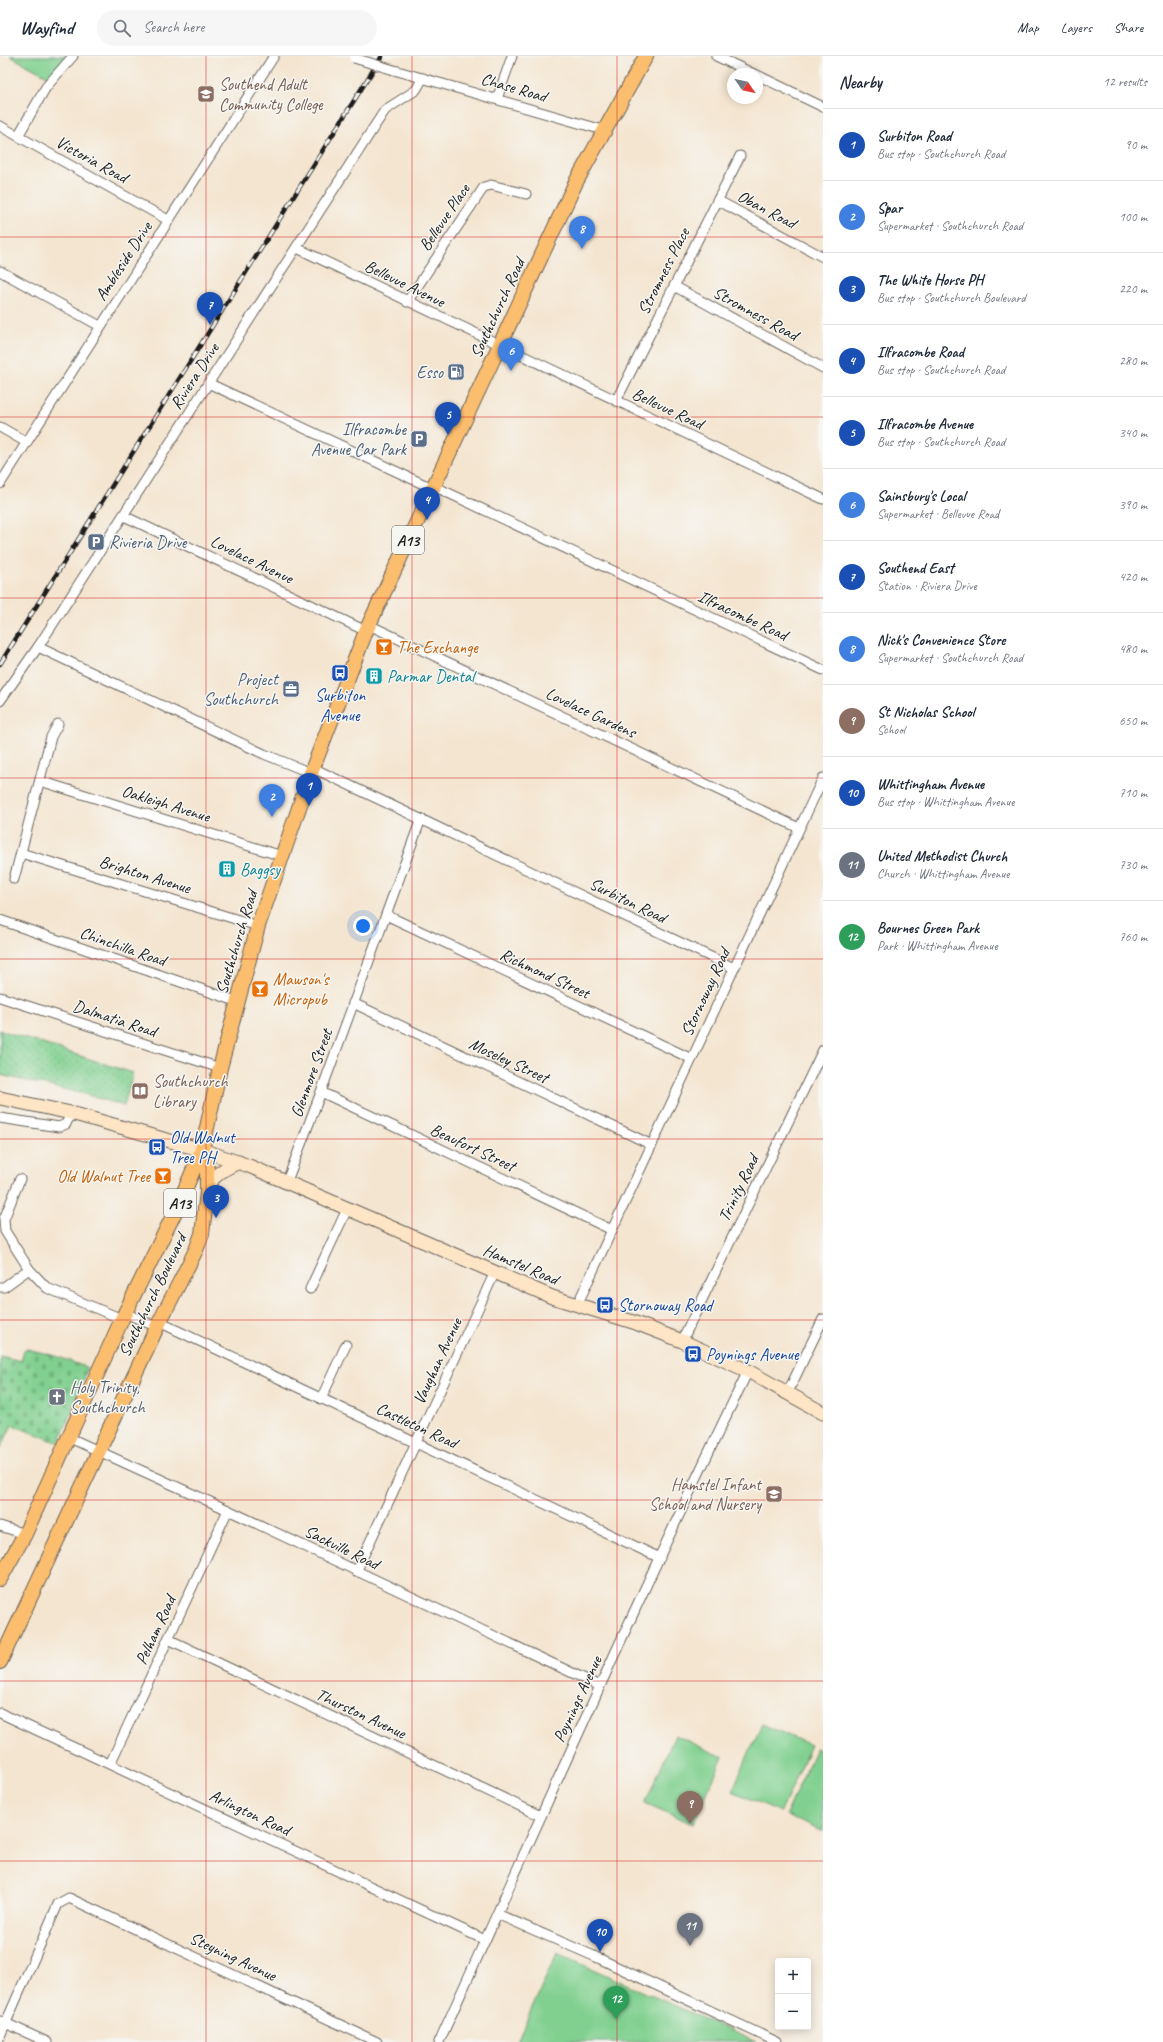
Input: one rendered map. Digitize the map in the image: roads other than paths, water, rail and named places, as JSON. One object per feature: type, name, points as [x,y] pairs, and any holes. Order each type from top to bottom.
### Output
[{"type":"main road","name":"Southchurch Road","points":[[202,1150],[236,1001],[258,926],[312,771],[367,628],[576,182],[603,130],[646,56]]},
{"type":"main road","name":"Southchurch Boulevard","points":[[0,1662],[158,1325],[196,1250],[202,1234],[207,1186],[207,1168],[202,1150]]},
{"type":"main road","name":"Southchurch Boulevard","points":[[0,1579],[25,1534],[70,1438],[124,1316],[177,1208],[202,1150]]},
{"type":"street","points":[[18,136],[46,87],[73,56]]},
{"type":"street","name":"Ambleside Drive","points":[[0,484],[274,56]]},
{"type":"street","points":[[497,99],[512,56]]},
{"type":"street","points":[[716,56],[741,68]]},
{"type":"street","name":"Chase Road","points":[[350,57],[603,130]]},
{"type":"street","name":"Riviera Drive","points":[[0,701],[38,647],[124,516],[208,383],[386,110],[416,90],[423,78]]},
{"type":"street","points":[[763,78],[823,107]]},
{"type":"street","name":"Victoria Road","points":[[0,126],[168,220]]},
{"type":"street","name":"Stromness Place","points":[[616,401],[740,156]]},
{"type":"street","name":"Bellevue Place","points":[[407,302],[484,187],[491,185],[526,194]]},
{"type":"street","name":"Oban Road","points":[[717,200],[823,257]]},
{"type":"street","name":"Bellevue Avenue","points":[[297,248],[498,346]]},
{"type":"street","points":[[0,271],[100,326]]},
{"type":"street","name":"Stromness Road","points":[[674,286],[823,368]]},
{"type":"street","name":"Bellevue Road","points":[[498,346],[823,500]]},
{"type":"street","name":"Ilfracombe Road","points":[[208,383],[823,670]]},
{"type":"street","points":[[0,427],[26,442]]},
{"type":"street","name":"Lovelace Avenue","points":[[124,516],[367,628]]},
{"type":"street","name":"Lovelace Gardens","points":[[367,628],[800,828]]},
{"type":"street","points":[[38,647],[264,754],[312,771]]},
{"type":"street","points":[[14,879],[51,737],[58,724]]},
{"type":"street","name":"Surbiton Road","points":[[312,771],[421,819],[734,968]]},
{"type":"street","name":"Stornoway Road","points":[[577,1305],[823,778]]},
{"type":"street","name":"Oakleigh Avenue","points":[[40,781],[282,856]]},
{"type":"street","name":"Glenmore Street","points":[[287,1181],[421,819]]},
{"type":"street","name":"Brighton Avenue","points":[[21,853],[258,926]]},
{"type":"street","name":"Richmond Street","points":[[386,915],[692,1060]]},
{"type":"street","name":"Chinchilla Road","points":[[0,920],[236,1001]]},
{"type":"street","name":"Dalmatia Road","points":[[0,997],[220,1068]]},
{"type":"street","name":"Moseley Street","points":[[353,1004],[652,1145]]},
{"type":"street","name":"Trinity Road","points":[[682,1341],[822,1054]]},
{"type":"street","name":"Beaufort Street","points":[[321,1092],[612,1230]]},
{"type":"street","name":"Hamstel Road","points":[[0,1098],[71,1113],[239,1162],[287,1181],[496,1272],[577,1305],[633,1322],[682,1341],[748,1371],[788,1392],[823,1413]]},
{"type":"street","points":[[0,1118],[59,1127],[66,1124],[71,1113]]},
{"type":"street","points":[[207,1186],[213,1177],[224,1169],[239,1162]]},
{"type":"street","points":[[3,1229],[4,1219],[20,1179]]},
{"type":"street","points":[[310,1289],[348,1207]]},
{"type":"street","name":"Castleton Road","points":[[3,1229],[29,1269],[47,1288],[124,1316],[158,1325],[417,1442],[660,1558]]},
{"type":"street","points":[[0,1287],[4,1287],[29,1269]]},
{"type":"street","name":"Vaughan Avenue","points":[[356,1572],[496,1272]]},
{"type":"street","points":[[788,1392],[823,1320]]},
{"type":"street","points":[[321,1398],[346,1345]]},
{"type":"street","name":"Poynings Avenue","points":[[439,2042],[600,1686],[748,1371]]},
{"type":"street","name":"Sackville Road","points":[[70,1438],[228,1510],[356,1572],[600,1686]]},
{"type":"street","name":"Pelham Road","points":[[110,1764],[228,1510]]},
{"type":"street","points":[[0,1526],[25,1534]]},
{"type":"street","name":"Thurston Avenue","points":[[168,1639],[541,1816]]},
{"type":"street","name":"Arlington Road","points":[[0,1713],[485,1940]]},
{"type":"street","name":"Steyning Avenue","points":[[3,2022],[58,1904],[69,1898],[377,2042]]},
{"type":"street","points":[[497,1914],[596,1957],[777,2042]]},
{"type":"street","points":[[0,2036],[3,2022],[47,2042]]},
{"type":"railway","points":[[0,664],[382,56]]},
{"type":"place","name":"Southend Adult Community College","points":[[206,94]]},
{"type":"place","name":"Nick's Convenience Store","points":[[582,249]]},
{"type":"place","name":"Southend East","points":[[210,325]]},
{"type":"place","name":"Sainsbury's Local","points":[[511,371]]},
{"type":"place","name":"Esso","points":[[456,372]]},
{"type":"place","name":"Ilfracombe Avenue","points":[[448,435]]},
{"type":"place","name":"Ilfracombe Avenue Car Park","points":[[419,439]]},
{"type":"place","name":"Ilfracombe Road","points":[[427,520]]},
{"type":"place","name":"Rivieria Drive","points":[[96,542]]},
{"type":"place","name":"The Exchange","points":[[384,647]]},
{"type":"place","name":"Surbiton Avenue","points":[[340,673]]},
{"type":"place","name":"Parmar Dental","points":[[374,676]]},
{"type":"place","name":"Project Southchurch","points":[[291,689]]},
{"type":"place","name":"Surbiton Road","points":[[309,806]]},
{"type":"place","name":"Spar","points":[[272,817]]},
{"type":"place","name":"Baggsy","points":[[227,869]]},
{"type":"place","name":"Mawson's Micropub","points":[[260,989]]},
{"type":"place","name":"Southchurch Library","points":[[140,1091]]},
{"type":"place","name":"Old Walnut Tree PH","points":[[157,1147]]},
{"type":"place","name":"Old Walnut Tree","points":[[163,1176]]},
{"type":"place","name":"The White Horse PH","points":[[216,1218]]},
{"type":"place","name":"Stornoway Road","points":[[605,1305]]},
{"type":"place","name":"Poynings Avenue","points":[[693,1354]]},
{"type":"place","name":"Holy Trinity, Southchurch","points":[[57,1397]]},
{"type":"place","name":"Hamstel Infant School and Nursery","points":[[774,1494]]},
{"type":"place","name":"St Nicholas School","points":[[690,1824]]},
{"type":"place","name":"United Methodist Church","points":[[690,1946]]},
{"type":"place","name":"Whittingham Avenue","points":[[600,1952]]},
{"type":"place","name":"Bournes Green Park","points":[[616,2019]]}]
